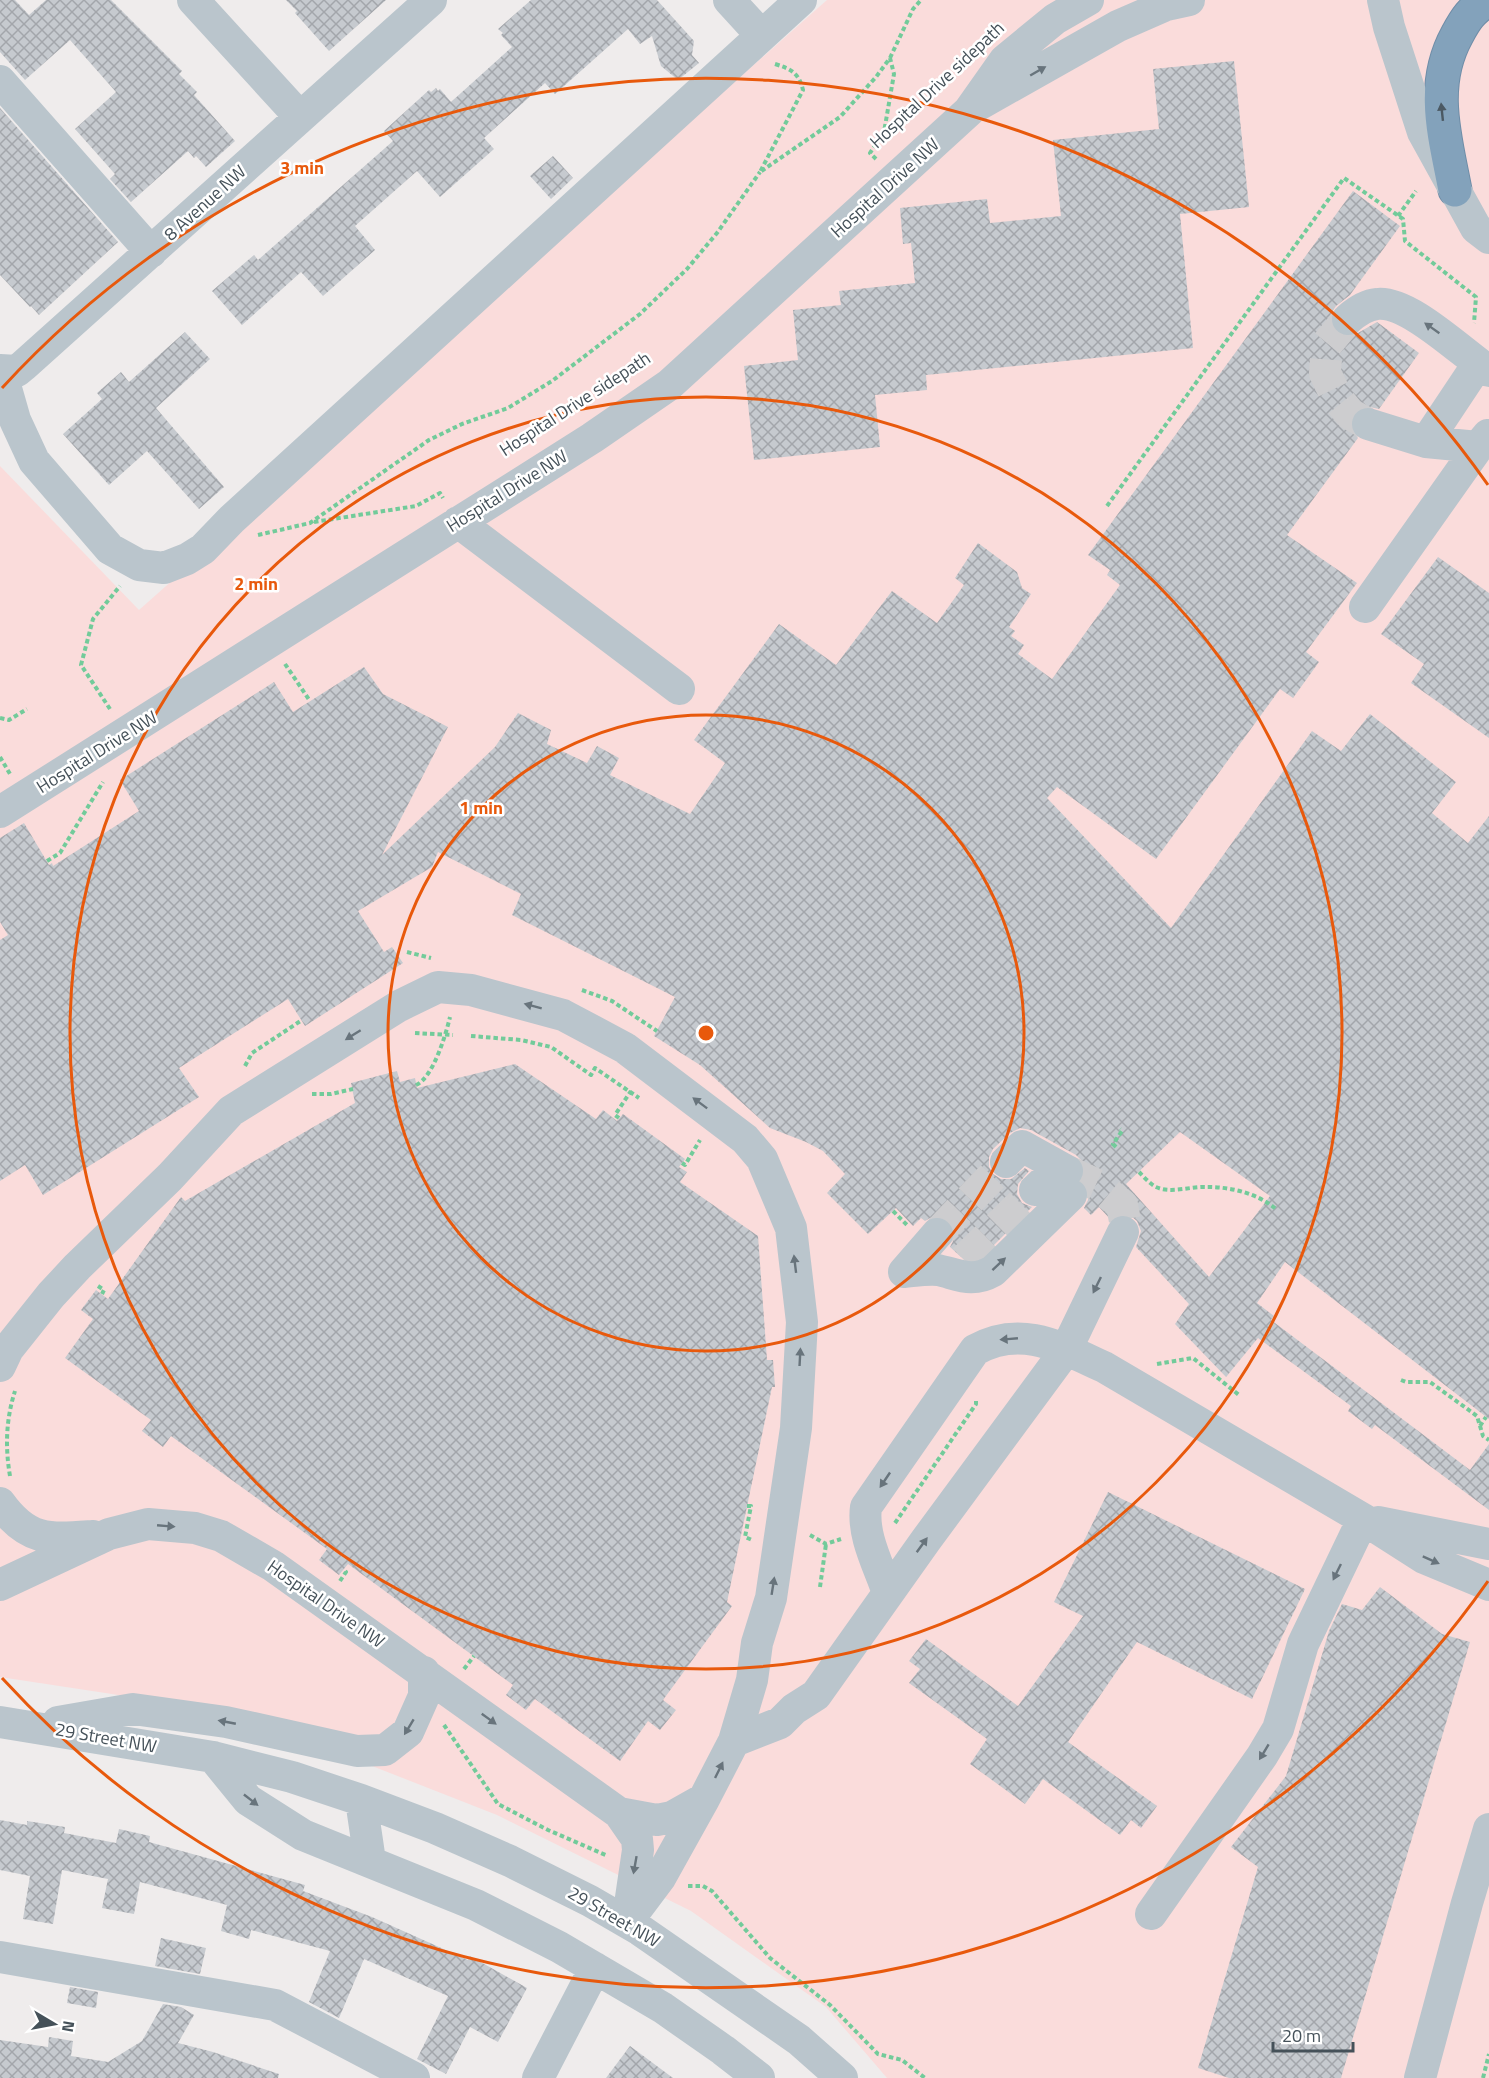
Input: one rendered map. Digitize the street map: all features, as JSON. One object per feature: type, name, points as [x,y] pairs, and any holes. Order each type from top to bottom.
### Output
[{"type":"highway","points":[[1455,190],[1445,137],[1440,92],[1442,76],[1451,46],[1470,12],[1487,0]]},
{"type":"street","points":[[193,0],[300,117]]},
{"type":"street","name":"8 Avenue NW","points":[[1,370],[17,370],[431,0]]},
{"type":"street","points":[[729,0],[761,35]]},
{"type":"street","points":[[1,370],[15,420],[34,461],[110,549],[139,565],[164,568],[187,559],[203,549],[232,519],[801,0]]},
{"type":"street","name":"Hospital Drive NW","points":[[0,812],[592,438],[669,385],[969,111],[1005,60],[1055,19],[1088,0]]},
{"type":"street","name":"Hospital Drive NW","points":[[969,111],[1118,26],[1166,5],[1189,0]]},
{"type":"street","points":[[1383,0],[1389,27],[1423,132],[1476,228],[1489,238]]},
{"type":"street","points":[[0,81],[151,252]]},
{"type":"street","points":[[1348,319],[1367,306],[1379,303],[1406,310],[1484,367],[1426,442]]},
{"type":"street","points":[[1368,424],[1426,442],[1483,440]]},
{"type":"street","points":[[1365,607],[1483,440]]},
{"type":"street","points":[[458,522],[679,689]]},
{"type":"street","points":[[8,1376],[8,1349],[51,1295],[170,1177],[231,1111],[367,1025],[438,987],[471,990],[563,1015],[625,1048],[745,1139],[762,1159],[791,1228],[802,1322],[796,1428],[771,1598],[757,1643],[752,1680],[734,1741],[660,1878],[627,1922]]},
{"type":"street","points":[[1006,1162],[1022,1146],[1066,1178]]},
{"type":"street","points":[[1035,1191],[1066,1178]]},
{"type":"street","points":[[925,1233],[904,1272],[956,1267],[962,1277],[981,1277],[993,1271],[1066,1178]]},
{"type":"street","points":[[734,1741],[780,1724],[794,1709],[816,1695],[1066,1350],[1123,1232]]},
{"type":"street","points":[[888,1593],[868,1538],[865,1520],[866,1507],[969,1357],[988,1342],[1010,1337],[1032,1339],[1066,1350],[1104,1367],[1363,1519],[1424,1558],[1489,1586]]},
{"type":"street","points":[[5,1491],[25,1530],[51,1539],[109,1534]]},
{"type":"street","points":[[1363,1519],[1489,1544]]},
{"type":"street","points":[[1151,1914],[1262,1756],[1278,1729],[1303,1644],[1363,1519]]},
{"type":"street","name":"Hospital Drive NW","points":[[0,1585],[109,1534],[148,1524],[195,1528],[221,1536],[273,1566],[619,1813],[637,1839],[638,1850],[627,1922]]},
{"type":"street","points":[[36,1726],[133,1709],[226,1722],[357,1751],[385,1750],[408,1732],[424,1696],[424,1672]]},
{"type":"street","points":[[752,1680],[764,1697],[794,1709]]},
{"type":"street","name":"29 Street NW","points":[[0,1722],[213,1756],[292,1777],[362,1800],[435,1828],[510,1861],[627,1922],[669,1948],[799,2040],[842,2078]]},
{"type":"street","points":[[213,1756],[248,1800],[303,1835],[347,1855],[370,1861],[476,1905],[559,1947],[663,2008],[723,2049],[759,2078]]},
{"type":"street","name":"Hospital Drive NW","points":[[619,1813],[657,1820],[672,1817],[704,1799]]},
{"type":"street","points":[[362,1800],[370,1861]]},
{"type":"street","points":[[1420,2078],[1489,1829]]},
{"type":"street","points":[[0,1957],[275,2005],[414,2078]]},
{"type":"street","points":[[538,2078],[595,1968]]},
{"type":"path","points":[[760,172],[840,117],[890,58],[913,9],[921,0]]},
{"type":"path","points":[[310,523],[429,440],[462,424],[508,408],[552,381],[640,314],[687,269],[717,233],[760,172],[803,90],[801,79],[789,69],[760,56],[761,35]]},
{"type":"path","points":[[876,160],[870,153],[884,132],[894,74],[890,58]]},
{"type":"path","name":"Hospital Drive sidepath","points":[[868,167],[885,152]]},
{"type":"path","points":[[1107,506],[1344,178],[1403,219],[1405,242],[1476,297],[1474,330]]},
{"type":"path","points":[[1398,216],[1416,191]]},
{"type":"path","points":[[256,536],[310,523],[416,506],[436,495]]},
{"type":"path","points":[[104,700],[81,665],[93,619],[121,585]]},
{"type":"path","points":[[282,660],[310,701]]},
{"type":"path","points":[[0,718],[9,720],[27,709]]},
{"type":"path","points":[[0,757],[13,779]]},
{"type":"path","points":[[47,861],[60,853],[106,777]]},
{"type":"path","points":[[416,1084],[425,1079],[446,1034],[453,1007]]},
{"type":"path","points":[[241,1075],[252,1053],[302,1020]]},
{"type":"path","points":[[405,1038],[416,1032],[453,1035]]},
{"type":"path","points":[[471,1036],[520,1040],[551,1047],[591,1075],[595,1068],[648,1104]]},
{"type":"path","points":[[619,1118],[615,1115],[635,1087]]},
{"type":"path","points":[[306,1100],[325,1089]]},
{"type":"path","points":[[306,1093],[331,1094],[353,1089]]},
{"type":"path","points":[[1116,1146],[1113,1144],[1122,1131],[1120,1129]]},
{"type":"path","points":[[692,1134],[708,1146]]},
{"type":"path","points":[[682,1163],[686,1165],[703,1135]]},
{"type":"path","points":[[1139,1172],[1155,1186],[1165,1190],[1207,1187],[1238,1191],[1259,1197],[1276,1209]]},
{"type":"path","points":[[893,1211],[925,1233]]},
{"type":"path","points":[[1148,1365],[1193,1358],[1239,1395]]},
{"type":"path","points":[[5,1491],[7,1428],[11,1404],[8,1376]]},
{"type":"path","points":[[1401,1380],[1430,1382],[1462,1403],[1476,1416],[1483,1436],[1489,1440]]},
{"type":"path","points":[[1480,1426],[1486,1417]]},
{"type":"path","points":[[753,1499],[749,1506],[745,1538],[757,1542]]},
{"type":"path","points":[[808,1534],[826,1544],[844,1538]]},
{"type":"path","points":[[820,1587],[826,1544]]},
{"type":"path","points":[[444,1725],[498,1804],[616,1861]]},
{"type":"path","points":[[681,1886],[704,1886],[712,1891],[770,1958],[830,2005],[878,2054],[902,2060],[925,2078]]},
{"type":"path","points":[[1483,2078],[1489,2054]]},
{"type":"shaded area","points":[[827,0],[1489,0],[1489,2078],[887,2078],[826,2007],[691,1911],[497,1815],[237,1713],[0,1677],[0,466],[139,610]]},
{"type":"building","points":[[0,0],[15,0],[29,15],[46,0],[111,0],[182,71],[179,74],[197,92],[194,95],[235,141],[206,167],[188,151],[131,202],[110,179],[115,174],[75,129],[116,92],[70,40],[25,80],[0,52]]},
{"type":"building","points":[[286,0],[386,0],[329,51]]},
{"type":"building","points":[[531,0],[657,0],[694,41],[692,55],[699,63],[678,80],[661,66],[652,36],[640,44],[628,29],[555,94],[545,83],[484,138],[494,149],[440,197],[417,171],[355,226],[375,250],[323,296],[301,272],[242,325],[212,291],[254,255],[258,260],[393,141],[384,131],[429,90],[431,92],[436,88],[438,91],[440,89],[451,102],[512,47],[498,29]]},
{"type":"building","points":[[1234,61],[1249,207],[1180,214],[1193,348],[926,375],[927,390],[875,395],[880,447],[754,460],[744,366],[798,360],[793,310],[841,305],[839,291],[915,283],[911,243],[903,244],[900,208],[987,199],[990,223],[1061,216],[1053,140],[1159,129],[1153,69]]},
{"type":"building","points":[[0,108],[118,242],[39,315],[0,275]]},
{"type":"building","points":[[553,156],[573,178],[551,199],[530,176]]},
{"type":"building","points":[[1353,191],[1400,226],[1350,295],[1336,306],[1331,313],[1330,323],[1341,336],[1351,337],[1377,322],[1419,353],[1379,409],[1365,406],[1355,411],[1350,427],[1358,438],[1287,535],[1357,583],[1306,652],[1319,662],[1293,698],[1280,689],[1156,859],[1057,787],[1047,798],[1171,928],[1312,731],[1341,751],[1370,714],[1456,782],[1432,813],[1468,843],[1489,816],[1489,1419],[1285,1262],[1257,1303],[1274,1316],[1271,1320],[1470,1470],[1489,1444],[1489,1510],[1375,1425],[1372,1429],[1348,1411],[1351,1406],[1258,1338],[1226,1377],[1175,1324],[1189,1304],[1136,1247],[1141,1231],[1137,1221],[1131,1216],[1122,1214],[1111,1220],[1099,1207],[1091,1215],[1084,1208],[1089,1191],[1082,1181],[1085,1171],[1082,1161],[1076,1155],[1031,1130],[1020,1128],[1010,1133],[993,1149],[989,1157],[989,1167],[993,1174],[1001,1179],[1011,1179],[1025,1168],[1029,1171],[1018,1184],[1017,1194],[1022,1203],[1032,1207],[983,1256],[972,1259],[961,1257],[950,1247],[955,1237],[954,1228],[948,1220],[940,1216],[925,1221],[921,1218],[913,1226],[896,1208],[868,1234],[827,1193],[845,1174],[823,1151],[770,1128],[700,1065],[654,1036],[675,997],[512,915],[521,894],[438,852],[432,867],[358,911],[384,952],[392,947],[403,963],[305,1026],[288,999],[179,1068],[199,1097],[43,1195],[25,1165],[0,1181],[0,940],[8,935],[0,922],[0,838],[24,823],[49,865],[52,863],[53,866],[139,811],[120,780],[274,682],[293,712],[364,667],[383,694],[448,727],[382,855],[495,747],[518,713],[551,730],[547,744],[587,763],[597,746],[619,758],[610,775],[690,814],[725,763],[694,740],[779,624],[836,665],[892,591],[937,623],[964,585],[955,578],[978,543],[1017,572],[1022,588],[1031,594],[1009,627],[1015,631],[1011,636],[1024,645],[1018,654],[1052,679],[1120,585],[1107,575],[1110,570],[1088,555]],"holes":[[[1180,1132],[1270,1196],[1209,1277],[1126,1184]]]},
{"type":"building","points":[[185,332],[210,359],[156,408],[224,487],[199,509],[147,451],[109,485],[63,434],[102,399],[97,393],[121,372],[129,382]]},
{"type":"building","points":[[1438,557],[1489,593],[1489,738],[1411,683],[1424,664],[1381,634]]},
{"type":"building","points":[[515,1064],[596,1119],[603,1110],[617,1121],[623,1114],[685,1159],[679,1167],[687,1172],[680,1182],[758,1236],[767,1360],[773,1360],[775,1387],[772,1387],[727,1602],[732,1606],[663,1700],[676,1710],[660,1730],[648,1721],[620,1761],[535,1699],[526,1710],[506,1695],[513,1685],[348,1564],[339,1575],[319,1560],[327,1549],[171,1436],[163,1447],[142,1431],[151,1420],[65,1358],[93,1319],[81,1310],[96,1290],[108,1299],[181,1197],[185,1201],[355,1103],[351,1083],[397,1071],[400,1082],[415,1078],[417,1088]]},
{"type":"building","points":[[1108,1492],[1305,1589],[1252,1699],[1137,1642],[1068,1742],[1157,1806],[1141,1828],[1131,1820],[1120,1835],[1043,1779],[1025,1804],[970,1764],[987,1739],[909,1683],[920,1669],[909,1661],[926,1639],[1018,1706],[1083,1616],[1054,1602]]},
{"type":"building","points":[[1380,1587],[1442,1634],[1470,1642],[1341,2078],[1229,2078],[1198,2068],[1258,1867],[1231,1847],[1286,1776],[1329,1631],[1342,1604],[1362,1610]]},
{"type":"building","points":[[0,1820],[27,1825],[27,1821],[65,1827],[64,1833],[116,1843],[119,1829],[150,1836],[149,1842],[305,1885],[303,1891],[372,1917],[468,1960],[470,1956],[527,1988],[498,2042],[470,2027],[446,2074],[417,2059],[448,1996],[364,1959],[339,2018],[309,2002],[330,1951],[251,1930],[249,1939],[221,1931],[227,1905],[140,1882],[134,1914],[102,1908],[108,1879],[62,1870],[53,1924],[23,1919],[30,1876],[0,1870]]},
{"type":"building","points":[[161,1938],[206,1948],[200,1974],[155,1966]]},
{"type":"building","points":[[70,1987],[98,1992],[96,2008],[67,2003]]},
{"type":"building","points":[[163,2004],[181,2007],[194,2015],[178,2043],[279,2074],[278,2078],[0,2078],[0,2040],[48,2047],[49,2037],[73,2041],[71,2056],[108,2062],[142,2041]]},
{"type":"building","points":[[630,2046],[673,2078],[606,2078]]},
{"type":"tunnel","points":[[1348,319],[1327,344],[1325,373],[1337,398],[1350,414],[1368,424]]},
{"type":"tunnel","points":[[937,1234],[1006,1162]]},
{"type":"tunnel","points":[[1067,1171],[1099,1186],[1122,1205],[1125,1221],[1123,1232]]},
{"type":"tunnel","points":[[964,1260],[1035,1190]]}]
